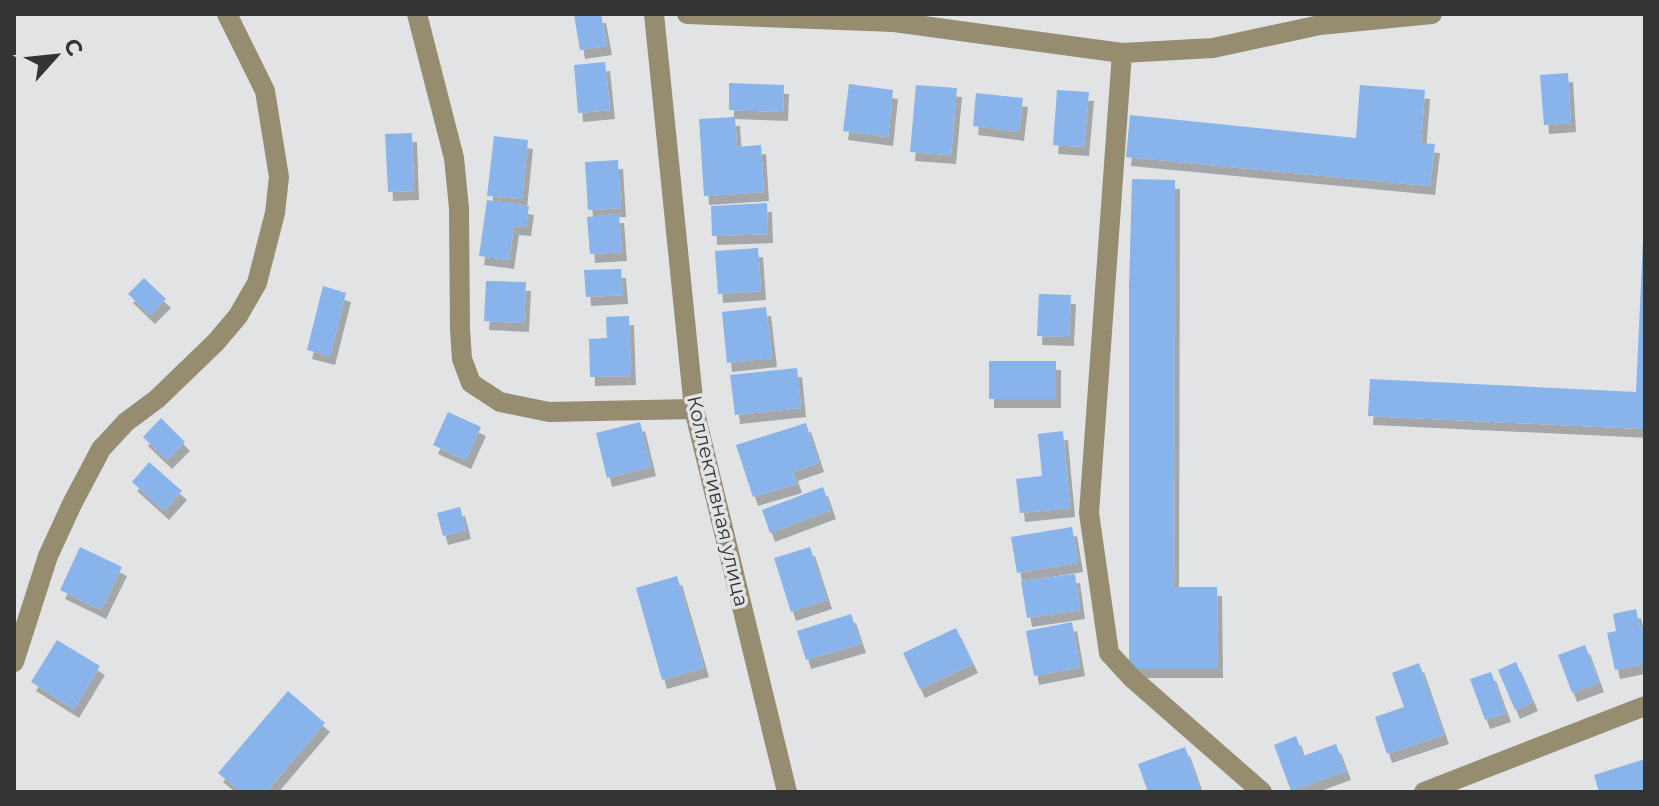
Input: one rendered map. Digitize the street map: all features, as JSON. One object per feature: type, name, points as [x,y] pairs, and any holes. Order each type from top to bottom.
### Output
[{"type":"street","points":[[14,662],[48,556],[101,449],[126,422],[157,399],[216,342],[238,316],[257,283],[275,213],[279,177],[265,91],[227,14]]},
{"type":"street","points":[[417,14],[454,158],[459,208],[462,359],[471,383],[500,402],[549,412],[694,409]]},
{"type":"street","name":"Коллективная улица","points":[[654,14],[694,409],[787,792]]},
{"type":"street","points":[[687,14],[894,18],[1122,53],[1213,48],[1320,20],[1432,14]]},
{"type":"street","points":[[1122,53],[1089,513],[1109,653],[1132,678],[1262,792]]},
{"type":"street","points":[[1424,792],[1645,706]]},
{"type":"building","points":[[574,14],[601,14],[607,46],[580,50]]},
{"type":"building","points":[[605,62],[610,110],[578,113],[574,65]]},
{"type":"building","points":[[1568,73],[1571,123],[1544,125],[1540,75]]},
{"type":"building","points":[[729,83],[784,85],[783,112],[729,110]]},
{"type":"building","points":[[849,84],[893,90],[888,137],[843,131]]},
{"type":"building","points":[[916,85],[957,88],[951,155],[910,152]]},
{"type":"building","points":[[1360,85],[1425,90],[1421,143],[1435,144],[1430,186],[1126,157],[1130,115],[1356,138]]},
{"type":"building","points":[[1057,90],[1089,92],[1084,147],[1053,145]]},
{"type":"building","points":[[976,93],[1023,98],[1019,132],[973,126]]},
{"type":"building","points":[[735,117],[737,147],[761,145],[764,192],[704,196],[699,119]]},
{"type":"building","points":[[412,133],[414,191],[388,192],[385,134]]},
{"type":"building","points":[[494,136],[528,140],[522,199],[487,196]]},
{"type":"building","points":[[618,160],[621,208],[588,210],[585,162]]},
{"type":"building","points":[[1132,179],[1175,180],[1174,587],[1217,587],[1218,669],[1129,669]]},
{"type":"building","points":[[487,200],[529,206],[526,227],[514,226],[509,260],[479,256]]},
{"type":"building","points":[[767,203],[768,234],[712,236],[711,206]]},
{"type":"building","points":[[619,214],[622,252],[590,254],[587,217]]},
{"type":"building","points":[[1643,240],[1645,429],[1368,416],[1370,379],[1636,392]]},
{"type":"building","points":[[758,248],[761,291],[718,294],[715,251]]},
{"type":"building","points":[[621,269],[623,295],[586,297],[584,270]]},
{"type":"building","points":[[144,278],[166,299],[150,315],[128,294]]},
{"type":"building","points":[[486,281],[526,282],[524,323],[484,321]]},
{"type":"building","points":[[323,286],[346,293],[330,356],[307,350]]},
{"type":"building","points":[[1039,294],[1071,295],[1069,337],[1037,336]]},
{"type":"building","points":[[766,307],[772,358],[727,363],[722,312]]},
{"type":"building","points":[[629,316],[631,376],[590,377],[589,339],[607,338],[606,317]]},
{"type":"building","points":[[989,361],[1056,361],[1056,399],[989,399]]},
{"type":"building","points":[[797,368],[801,408],[735,415],[730,375]]},
{"type":"building","points":[[448,412],[481,427],[466,460],[433,445]]},
{"type":"building","points":[[161,418],[185,442],[167,460],[143,437]]},
{"type":"building","points":[[640,422],[651,467],[607,478],[596,433]]},
{"type":"building","points":[[806,423],[819,463],[793,472],[797,484],[753,497],[736,445]]},
{"type":"building","points":[[1063,431],[1070,508],[1020,513],[1016,479],[1042,476],[1038,434]]},
{"type":"building","points":[[149,462],[182,491],[164,511],[132,482]]},
{"type":"building","points":[[823,487],[831,510],[770,533],[762,510]]},
{"type":"building","points":[[460,507],[466,530],[443,536],[437,513]]},
{"type":"building","points":[[1072,527],[1078,563],[1017,573],[1011,537]]},
{"type":"building","points":[[80,547],[122,567],[101,610],[60,590]]},
{"type":"building","points":[[810,547],[827,600],[791,612],[774,558]]},
{"type":"building","points":[[1075,574],[1080,610],[1027,618],[1021,581]]},
{"type":"building","points":[[677,576],[704,668],[662,680],[636,588]]},
{"type":"building","points":[[1636,609],[1640,627],[1645,626],[1645,664],[1615,670],[1607,633],[1616,631],[1613,614]]},
{"type":"building","points":[[851,614],[861,644],[806,660],[797,631]]},
{"type":"building","points":[[1072,622],[1080,667],[1034,676],[1026,631]]},
{"type":"building","points":[[956,628],[973,664],[920,689],[903,653]]},
{"type":"building","points":[[57,640],[100,666],[74,709],[31,682]]},
{"type":"building","points":[[1585,645],[1599,683],[1572,693],[1558,655]]},
{"type":"building","points":[[1516,662],[1533,702],[1515,710],[1498,670]]},
{"type":"building","points":[[1419,663],[1444,735],[1387,754],[1375,717],[1404,707],[1392,673]]},
{"type":"building","points":[[1491,672],[1506,713],[1485,720],[1470,679]]},
{"type":"building","points":[[288,691],[325,723],[266,792],[241,792],[218,773]]},
{"type":"building","points":[[1296,736],[1303,756],[1336,744],[1346,771],[1291,791],[1274,745]]},
{"type":"building","points":[[1185,747],[1201,792],[1148,792],[1138,764]]},
{"type":"building","points":[[1645,759],[1645,792],[1599,792],[1594,775]]}]
